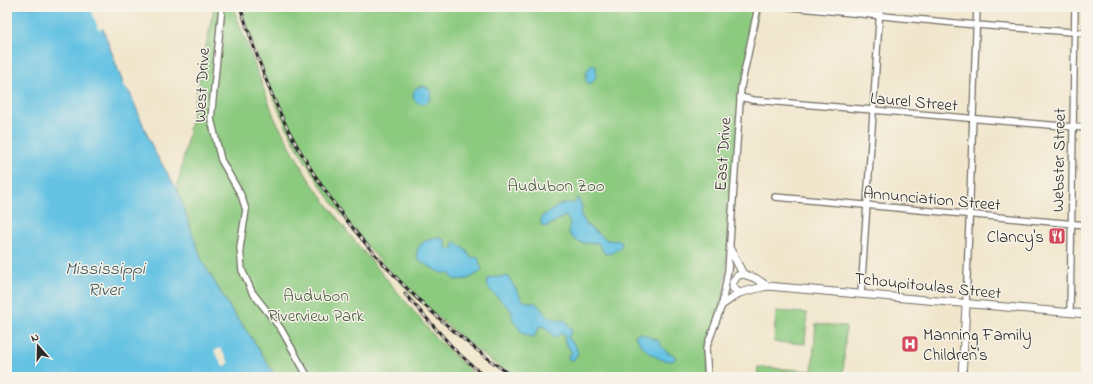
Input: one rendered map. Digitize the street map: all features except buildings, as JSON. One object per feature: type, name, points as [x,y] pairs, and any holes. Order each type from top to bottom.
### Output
[{"type":"street","name":"West Drive","points":[[222,7],[211,119],[221,160],[241,195],[246,210],[240,247],[242,270],[252,292],[281,328],[308,377]]},
{"type":"street","name":"East Drive","points":[[708,377],[706,349],[722,305],[730,249],[740,96],[758,7]]},
{"type":"street","points":[[790,7],[976,25],[1086,33]]},
{"type":"street","points":[[861,294],[880,7]]},
{"type":"street","points":[[962,377],[970,214],[977,7]]},
{"type":"street","name":"Webster Street","points":[[1070,313],[1075,7]]},
{"type":"street","name":"Laurel Street","points":[[740,96],[753,100],[973,120],[1086,128]]},
{"type":"street","name":"Annunciation Street","points":[[775,197],[970,214],[1072,225],[1086,225]]},
{"type":"street","points":[[730,249],[733,259],[742,274],[737,276],[733,282],[733,288],[739,293]]},
{"type":"street","name":"Tchoupitoulas Street","points":[[742,274],[755,278],[767,286]]},
{"type":"street","name":"Tchoupitoulas Street","points":[[722,305],[739,293],[767,286],[966,305],[1086,314]]},
{"type":"green space","name":"Audubon Riverview Park","points":[[214,7],[233,7],[275,119],[308,178],[349,234],[435,337],[477,377],[276,377],[251,337],[232,311],[202,261],[177,189]]},
{"type":"green space","name":"Audubon Zoo","points":[[240,7],[758,7],[740,97],[733,201],[722,305],[709,341],[708,377],[513,377],[479,352],[446,325],[385,266],[357,234],[331,200],[308,165],[287,128],[268,83]]},
{"type":"green space","points":[[776,311],[807,313],[805,344],[774,342]]},
{"type":"green space","points":[[816,324],[846,326],[843,377],[757,377],[758,367],[812,371]]},
{"type":"water","name":"Mississippi River","points":[[7,7],[95,7],[124,86],[130,93],[154,151],[177,189],[202,261],[232,311],[251,337],[276,377],[7,377]]},
{"type":"water","points":[[592,64],[596,66],[596,76],[594,81],[589,84],[586,81],[586,73]]},
{"type":"water","points":[[422,86],[428,89],[431,95],[428,101],[422,104],[416,101],[413,95],[416,89]]},
{"type":"water","points":[[578,197],[582,207],[581,215],[587,225],[607,240],[622,241],[621,247],[612,253],[605,254],[598,243],[575,240],[569,233],[570,223],[566,216],[546,227],[541,225],[541,217],[563,203],[575,203]]},
{"type":"water","points":[[438,237],[445,240],[447,250],[453,249],[454,241],[466,250],[471,258],[478,257],[482,271],[468,279],[454,280],[450,274],[439,272],[418,260],[417,251],[421,244],[429,239]]},
{"type":"water","points":[[508,276],[523,301],[536,303],[548,317],[566,321],[572,331],[568,338],[575,345],[578,353],[573,361],[568,358],[568,355],[572,353],[565,342],[564,334],[561,333],[556,338],[543,326],[539,327],[535,336],[531,337],[522,333],[513,320],[511,310],[489,289],[487,283],[489,278]]},
{"type":"water","points":[[640,333],[659,341],[664,349],[675,356],[675,360],[669,361],[658,358],[646,350],[635,335]]},
{"type":"pier","points":[[90,7],[97,7],[104,28],[99,30]]},
{"type":"pier","points":[[220,348],[229,363],[224,367],[214,351]]},
{"type":"railway","points":[[240,7],[275,103],[282,118],[311,169],[335,204],[360,237],[417,298],[448,326],[513,377]]},
{"type":"railway","points":[[405,294],[455,350],[485,377]]},
{"type":"place","name":"Clancy's","points":[[1057,236]]},
{"type":"place","name":"Manning Family Children's","points":[[910,344]]}]
